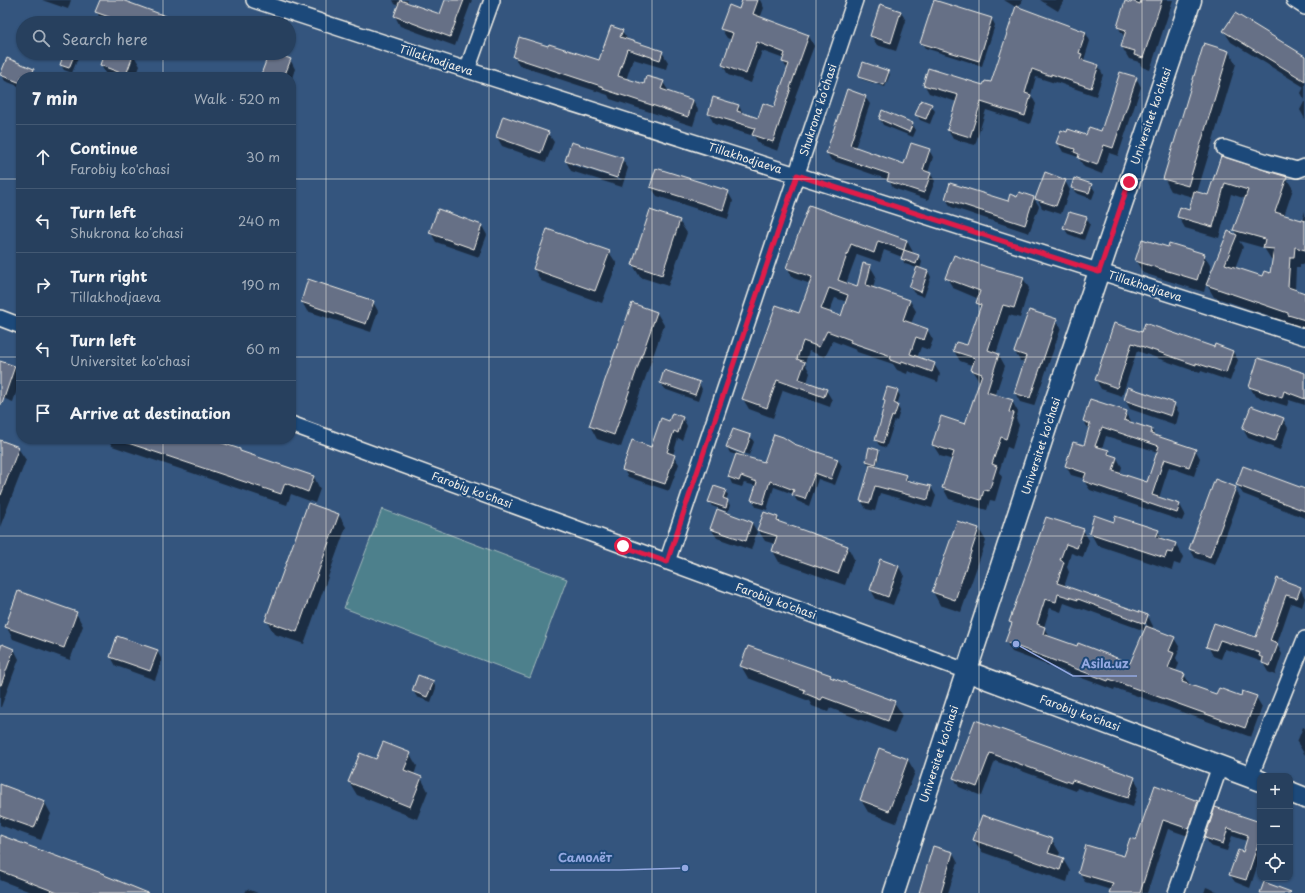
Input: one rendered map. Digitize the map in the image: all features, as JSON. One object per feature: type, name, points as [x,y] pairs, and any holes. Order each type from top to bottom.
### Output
[{"type":"main road","name":"Universitet ko'chasi","points":[[894,893],[966,671],[1190,0]]},
{"type":"main road","name":"Farobiy ko'chasi","points":[[966,671],[1255,779]]},
{"type":"main road","points":[[1293,793],[1305,798]]},
{"type":"street","name":"Tillakhodjaeva","points":[[254,0],[467,70],[1305,337]]},
{"type":"street","points":[[467,70],[492,0]]},
{"type":"street","name":"Shukrona koʻchasi","points":[[667,562],[855,0]]},
{"type":"street","points":[[1294,0],[1305,7]]},
{"type":"street","points":[[1224,148],[1297,170],[1305,168]]},
{"type":"street","points":[[0,318],[16,324]]},
{"type":"street","name":"Farobiy ko'chasi","points":[[296,426],[966,671]]},
{"type":"street","points":[[1255,779],[1305,639]]},
{"type":"street","points":[[1176,893],[1220,766]]},
{"type":"green space","points":[[382,509],[567,579],[530,678],[344,608]]},
{"type":"building","points":[[100,0],[122,0],[166,16],[106,16],[95,12]]},
{"type":"building","points":[[400,0],[440,14],[445,0],[464,0],[450,37],[394,16]]},
{"type":"building","points":[[742,0],[758,0],[753,14],[809,35],[773,142],[752,135],[755,128],[708,114],[713,97],[739,105],[737,111],[758,118],[763,103],[774,107],[789,64],[782,62],[785,53],[757,42],[746,74],[722,65],[733,33],[720,29],[729,5],[739,9]]},
{"type":"building","points":[[934,0],[992,18],[979,61],[920,43]]},
{"type":"building","points":[[1141,0],[1162,0],[1143,58],[1134,55],[1135,51],[1121,47],[1126,30],[1117,27],[1125,1],[1131,3],[1132,1],[1140,4]]},
{"type":"building","points":[[880,4],[901,11],[891,43],[870,36]]},
{"type":"building","points":[[1016,6],[1086,32],[1079,53],[1082,54],[1080,59],[1099,65],[1091,88],[1032,69],[1025,93],[1031,95],[1025,116],[981,102],[970,137],[947,130],[958,95],[923,85],[928,68],[983,85],[985,81],[991,82]]},
{"type":"building","points":[[1235,13],[1305,56],[1305,81],[1223,31]]},
{"type":"building","points":[[611,26],[623,30],[620,37],[663,51],[660,60],[627,49],[618,76],[644,84],[646,76],[664,81],[661,89],[693,100],[688,117],[513,57],[519,37],[548,46],[549,44],[599,60]]},
{"type":"building","points":[[1204,43],[1229,51],[1188,186],[1163,179]]},
{"type":"building","points":[[7,58],[34,69],[33,72],[16,72],[16,81],[0,75]]},
{"type":"building","points":[[62,60],[72,60],[69,68],[60,65]]},
{"type":"building","points":[[102,60],[131,60],[127,72],[118,72],[100,65]]},
{"type":"building","points":[[266,60],[291,60],[286,72],[262,72]]},
{"type":"building","points":[[863,62],[889,71],[884,85],[858,77]]},
{"type":"building","points":[[1120,72],[1137,77],[1113,148],[1104,145],[1097,165],[1078,158],[1079,154],[1074,152],[1075,149],[1056,143],[1061,130],[1067,132],[1068,129],[1086,135],[1089,127],[1101,131]]},
{"type":"building","points":[[847,89],[866,96],[850,145],[904,164],[911,143],[930,149],[923,170],[931,173],[924,193],[887,181],[889,174],[826,153]]},
{"type":"building","points":[[921,100],[932,104],[926,119],[915,115]]},
{"type":"building","points":[[882,110],[913,123],[909,132],[879,119]]},
{"type":"building","points":[[503,116],[549,132],[541,153],[496,137]]},
{"type":"building","points":[[571,142],[623,158],[617,178],[565,161]]},
{"type":"building","points":[[1221,156],[1287,177],[1275,212],[1305,221],[1305,250],[1295,247],[1294,257],[1290,257],[1288,287],[1305,293],[1305,320],[1206,285],[1228,231],[1237,235],[1225,264],[1262,276],[1264,271],[1270,273],[1274,249],[1263,248],[1265,239],[1233,230],[1248,190],[1225,183],[1213,227],[1177,217],[1180,207],[1189,210],[1194,191],[1208,195]]},
{"type":"building","points":[[656,168],[729,191],[723,210],[650,187]]},
{"type":"building","points":[[1045,172],[1066,180],[1056,206],[1035,199]]},
{"type":"building","points":[[1074,178],[1092,184],[1089,193],[1071,188]]},
{"type":"building","points":[[950,183],[1008,201],[1010,194],[1017,197],[1019,192],[1034,197],[1025,225],[945,199]]},
{"type":"building","points":[[809,205],[907,240],[904,250],[878,241],[874,253],[851,244],[838,280],[857,287],[863,263],[871,265],[866,285],[910,300],[903,320],[928,329],[924,340],[916,337],[910,354],[935,363],[932,372],[902,361],[901,364],[890,360],[891,356],[850,342],[851,340],[827,331],[819,347],[803,341],[797,359],[805,362],[799,379],[827,389],[824,397],[777,380],[767,408],[742,399],[776,305],[799,313],[812,277],[786,268]],"holes":[[[829,288],[848,295],[841,316],[821,309]]]},
{"type":"building","points":[[438,209],[482,225],[474,249],[429,233]]},
{"type":"building","points":[[650,210],[680,220],[662,275],[632,265]]},
{"type":"building","points":[[1069,212],[1087,217],[1081,234],[1063,228]]},
{"type":"building","points":[[547,229],[610,251],[595,291],[533,269]]},
{"type":"building","points":[[1142,239],[1168,247],[1169,243],[1205,254],[1197,280],[1135,261]]},
{"type":"building","points":[[904,250],[919,255],[916,264],[901,259]]},
{"type":"building","points":[[954,255],[987,267],[1024,277],[1014,308],[1003,305],[988,350],[999,354],[987,392],[1013,400],[1009,412],[1014,413],[1006,439],[1001,437],[992,464],[997,466],[989,491],[984,490],[981,500],[942,488],[954,452],[932,445],[941,416],[965,424],[982,374],[971,370],[975,358],[953,351],[956,342],[967,345],[981,305],[976,303],[980,291],[945,278]]},
{"type":"building","points":[[917,267],[928,271],[921,292],[909,287]]},
{"type":"building","points":[[308,279],[374,301],[366,324],[301,302]]},
{"type":"building","points":[[632,303],[657,312],[614,435],[589,426]]},
{"type":"building","points":[[1029,310],[1057,319],[1030,398],[1014,393],[1026,356],[1014,352]]},
{"type":"building","points":[[1114,323],[1142,332],[1145,323],[1214,347],[1215,344],[1233,351],[1226,373],[1196,363],[1196,365],[1132,343],[1117,388],[1095,380]]},
{"type":"building","points":[[1258,358],[1305,373],[1305,399],[1284,391],[1282,398],[1249,387]]},
{"type":"building","points":[[0,361],[15,366],[2,404],[0,404]]},
{"type":"building","points":[[664,370],[700,382],[695,395],[660,383]]},
{"type":"building","points":[[887,387],[898,390],[894,403],[898,405],[894,417],[892,416],[883,443],[875,440],[882,417],[885,401],[883,400]]},
{"type":"building","points":[[1128,387],[1175,403],[1171,416],[1124,400]]},
{"type":"building","points":[[1090,399],[1127,411],[1124,420],[1152,429],[1151,434],[1196,449],[1189,467],[1164,459],[1152,495],[1180,504],[1177,513],[1083,481],[1086,473],[1065,466],[1073,442],[1084,445],[1090,424],[1083,421]],"holes":[[[1102,427],[1159,446],[1147,482],[1113,471],[1117,457],[1108,454],[1109,450],[1095,446]]]},
{"type":"building","points":[[1251,406],[1284,418],[1275,441],[1242,429]]},
{"type":"building","points":[[672,413],[683,417],[678,433],[674,431],[667,452],[675,455],[665,484],[622,470],[632,440],[651,447],[661,418],[669,421]]},
{"type":"building","points":[[733,429],[751,435],[744,454],[726,447]]},
{"type":"building","points":[[774,434],[783,437],[794,444],[838,459],[831,479],[815,473],[805,499],[792,495],[794,490],[770,481],[763,504],[751,500],[757,482],[741,476],[739,481],[728,477],[736,454],[764,462]]},
{"type":"building","points":[[0,440],[19,447],[1,495],[0,495]]},
{"type":"building","points":[[131,444],[225,444],[240,449],[240,451],[314,476],[308,492],[285,483],[281,494]]},
{"type":"building","points":[[869,447],[879,450],[876,464],[866,461]]},
{"type":"building","points":[[870,465],[907,475],[905,480],[931,486],[928,500],[875,486],[870,503],[860,501]]},
{"type":"building","points":[[1243,466],[1305,489],[1305,511],[1236,485]]},
{"type":"building","points":[[1215,479],[1236,487],[1210,557],[1189,549]]},
{"type":"building","points":[[714,486],[726,490],[723,498],[728,500],[726,508],[708,502]]},
{"type":"building","points":[[308,503],[339,514],[297,632],[265,621]]},
{"type":"building","points":[[717,509],[752,522],[746,541],[710,529]]},
{"type":"building","points":[[764,512],[778,517],[777,521],[848,546],[838,574],[772,551],[777,536],[757,530]]},
{"type":"building","points":[[1094,515],[1114,522],[1115,516],[1159,530],[1156,537],[1176,543],[1173,553],[1167,552],[1165,558],[1089,533]]},
{"type":"building","points":[[1046,517],[1084,529],[1077,548],[1066,544],[1060,560],[1064,562],[1057,583],[1148,615],[1145,624],[1078,599],[1058,594],[1056,602],[1045,599],[1037,624],[1045,627],[1043,634],[1077,646],[1078,643],[1130,663],[1146,626],[1175,637],[1169,651],[1174,653],[1168,668],[1185,674],[1182,682],[1216,694],[1219,688],[1241,696],[1242,691],[1257,696],[1245,728],[1109,679],[1108,681],[1005,642],[1012,623],[1009,622]]},
{"type":"building","points":[[957,521],[979,528],[955,600],[932,592]]},
{"type":"building","points":[[880,559],[899,566],[888,597],[870,590]]},
{"type":"building","points":[[1277,578],[1301,587],[1297,598],[1286,595],[1270,641],[1278,644],[1270,666],[1262,663],[1263,658],[1259,656],[1260,653],[1220,640],[1216,650],[1206,647],[1214,623],[1256,637]]},
{"type":"building","points":[[18,591],[77,612],[64,648],[5,627]]},
{"type":"building","points":[[117,636],[158,650],[150,671],[110,657]]},
{"type":"building","points":[[2,644],[14,649],[0,685],[0,650]]},
{"type":"building","points":[[748,646],[831,675],[830,677],[895,701],[888,721],[823,697],[821,700],[804,693],[805,690],[740,666]]},
{"type":"building","points":[[418,675],[434,681],[427,697],[412,691]]},
{"type":"building","points":[[975,720],[1135,777],[1128,798],[1072,780],[1071,783],[990,753],[977,787],[953,778]]},
{"type":"building","points":[[383,742],[411,753],[404,770],[422,777],[410,807],[348,782],[360,753],[376,759]]},
{"type":"building","points":[[879,748],[908,759],[889,811],[860,800]]},
{"type":"building","points":[[0,784],[45,801],[34,828],[0,816]]},
{"type":"building","points":[[1155,785],[1198,801],[1189,829],[1163,820],[1140,893],[1109,893],[1113,883],[1078,873],[1086,845],[1124,856],[1130,838],[1136,840]]},
{"type":"building","points":[[1215,807],[1257,821],[1257,847],[1246,880],[1229,875],[1238,850],[1243,852],[1248,835],[1228,828],[1223,844],[1205,838]]},
{"type":"building","points":[[982,815],[1053,839],[1048,853],[1064,858],[1060,870],[973,840]]},
{"type":"building","points":[[0,835],[104,874],[148,893],[58,893],[0,871]]},
{"type":"building","points":[[933,846],[953,852],[941,893],[919,893]]},
{"type":"building","points":[[1264,882],[1291,892],[1260,893]]},
{"type":"place","name":"Asila.uz","points":[[1016,644]]},
{"type":"place","name":"Самолёт","points":[[685,868]]},
{"type":"route","points":[[623,546],[667,562],[797,175],[1099,272],[1129,182]]}]
